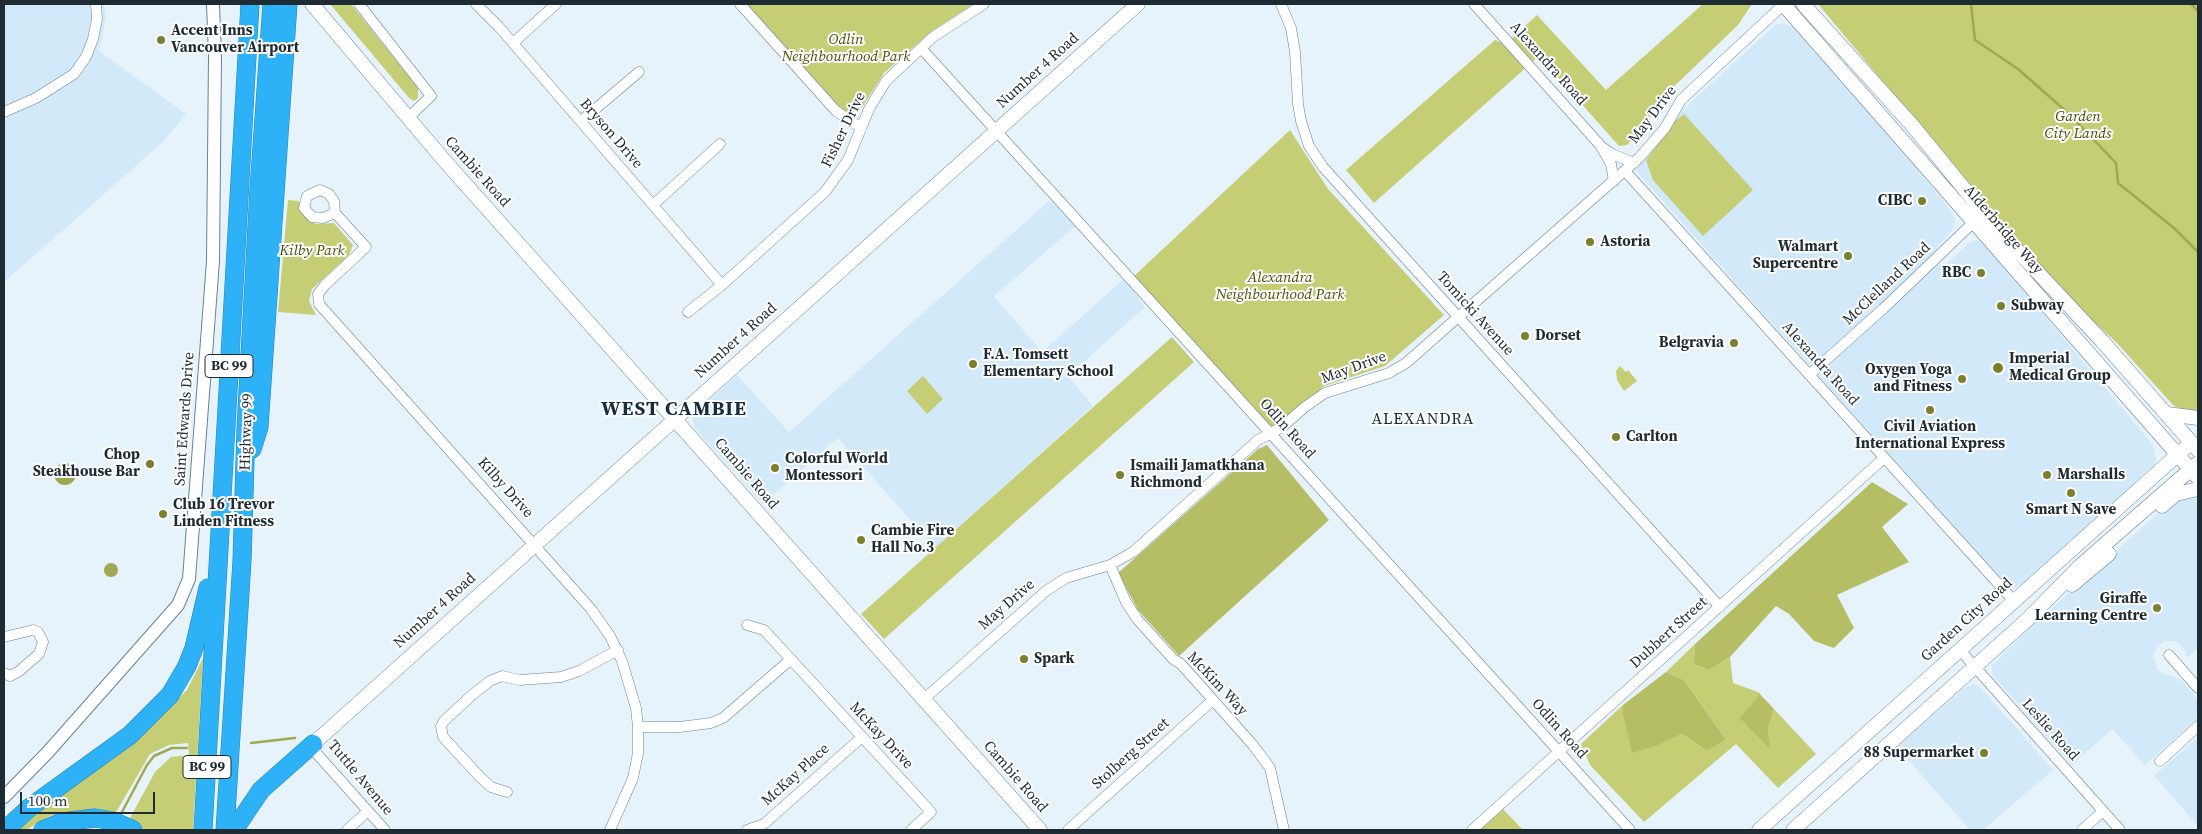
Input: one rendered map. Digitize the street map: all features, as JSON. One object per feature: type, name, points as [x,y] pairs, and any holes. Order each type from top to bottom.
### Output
[{"type":"highway","points":[[239,4],[233,169],[239,200]]},
{"type":"highway","name":"Highway 99","points":[[203,830],[250,4]]},
{"type":"highway","name":"Highway 99","points":[[225,830],[247,463],[246,428],[258,209],[272,4]]},
{"type":"highway","points":[[247,463],[259,427],[288,4]]},
{"type":"highway","points":[[5,830],[28,808],[130,735],[170,694],[194,648],[220,531]]},
{"type":"highway","points":[[234,830],[261,790],[313,744]]},
{"type":"highway","points":[[42,830],[62,822],[95,818],[113,821],[133,830]]},
{"type":"main road","name":"Cambie Road","points":[[312,4],[408,118],[1040,830]]},
{"type":"main road","name":"Number 4 Road","points":[[313,744],[674,418],[1138,4]]},
{"type":"main road","name":"Alderbridge Way","points":[[1783,4],[1979,218],[2196,443]]},
{"type":"main road","name":"Alderbridge Way","points":[[1803,4],[1912,125],[1979,218],[2178,454],[2196,470]]},
{"type":"main road","points":[[2167,414],[2198,418]]},
{"type":"main road","name":"Garden City Road","points":[[1760,830],[2013,600],[2178,454],[2196,443]]},
{"type":"main road","points":[[1793,830],[2044,604],[2080,566],[2196,470]]},
{"type":"main road","points":[[2044,604],[2084,576],[2176,494],[2198,489]]},
{"type":"street","points":[[4,112],[36,98],[74,74],[86,57],[94,38],[97,19],[96,4]]},
{"type":"street","name":"Saint Edwards Drive","points":[[4,797],[48,752],[178,605],[188,579],[213,261],[215,56],[213,4]]},
{"type":"street","points":[[359,4],[431,96],[408,118]]},
{"type":"street","name":"Bryson Drive","points":[[476,4],[513,43],[722,285]]},
{"type":"street","points":[[513,43],[556,4]]},
{"type":"street","points":[[740,4],[836,111],[860,127]]},
{"type":"street","name":"Fisher Drive","points":[[688,312],[722,285],[825,192],[848,160],[860,127],[886,81],[941,31],[984,4]]},
{"type":"street","name":"Tomicki Avenue","points":[[1281,4],[1291,28],[1295,52],[1298,104],[1309,146],[1322,167],[1720,607]]},
{"type":"street","name":"Alexandra Road","points":[[1474,4],[1600,145],[1612,154],[1634,163]]},
{"type":"street","name":"May Drive","points":[[924,699],[1046,591],[1066,578],[1110,565],[1133,552],[1258,440],[1271,434],[1325,393],[1389,373],[1406,363],[1459,319],[1634,163],[1665,128],[1681,100],[1783,4]]},
{"type":"street","name":"Odlin Road","points":[[921,48],[1630,830]]},
{"type":"street","points":[[581,122],[639,72]]},
{"type":"street","points":[[653,205],[720,144]]},
{"type":"street","name":"Alexandra Road","points":[[1600,145],[1611,164],[1614,181]]},
{"type":"street","name":"Alexandra Road","points":[[1625,171],[2013,600]]},
{"type":"street","name":"Kilby Drive","points":[[335,213],[366,247],[325,285],[318,294],[320,304],[535,543],[595,614],[618,650],[631,686],[638,727],[638,753],[632,778],[610,830]]},
{"type":"street","name":"McClelland Road","points":[[1810,375],[1884,310],[1979,218]]},
{"type":"street","name":"Dubbert Street","points":[[1472,830],[1884,458]]},
{"type":"street","name":"McKim Way","points":[[1110,565],[1126,602],[1137,619],[1213,700],[1270,768],[1284,830]]},
{"type":"street","name":"McKay Drive","points":[[747,625],[764,630],[931,812],[911,830]]},
{"type":"street","points":[[4,637],[33,630],[38,632],[43,642],[39,654],[18,672],[10,676],[4,673]]},
{"type":"street","name":"Leslie Road","points":[[1959,649],[2120,830]]},
{"type":"street","points":[[507,792],[491,787],[443,737],[441,726],[444,721],[490,681],[502,676],[520,680],[561,677],[579,671],[618,650]]},
{"type":"street","points":[[2169,655],[2198,688]]},
{"type":"street","points":[[638,727],[699,726],[723,718],[790,660]]},
{"type":"street","name":"Stolberg Street","points":[[1068,830],[1213,700]]},
{"type":"street","points":[[2160,760],[2198,726]]},
{"type":"street","name":"McKay Place","points":[[747,830],[764,824],[862,737]]},
{"type":"street","name":"Tuttle Avenue","points":[[313,744],[317,754],[385,830]]},
{"type":"street","points":[[347,830],[368,812]]},
{"type":"street","points":[[2082,830],[2103,812]]},
{"type":"shaded area","points":[[4,4],[104,4],[106,16],[99,51],[186,114],[162,143],[4,282]]},
{"type":"shaded area","points":[[1783,23],[1796,28],[1898,141],[1915,166],[1952,212],[1955,221],[1952,230],[1931,254],[1943,267],[1969,243],[1975,240],[1983,242],[2153,445],[2156,459],[2154,465],[2025,585],[2023,583],[2015,587],[2006,585],[1627,161],[1775,25]]},
{"type":"shaded area","name":"F.A. Tomsett Elementary School","points":[[1050,200],[1076,226],[994,296],[1042,352],[1124,279],[1145,307],[1068,376],[1093,406],[935,548],[838,438],[763,504],[694,427],[693,418],[696,412],[737,375],[789,432]]},
{"type":"shaded area","points":[[1267,445],[1329,520],[1179,656],[1138,610],[1118,573],[1258,449]]},
{"type":"shaded area","points":[[65,463],[73,466],[76,474],[73,482],[65,485],[57,482],[54,474],[57,466]]},
{"type":"shaded area","points":[[1872,482],[1908,504],[1882,527],[1909,562],[1837,595],[1854,628],[1834,648],[1814,641],[1789,614],[1776,606],[1730,657],[1709,670],[1694,664],[1695,644]]},
{"type":"shaded area","points":[[2198,495],[2198,649],[2187,658],[2185,650],[2180,644],[2174,641],[2164,641],[2156,649],[2153,656],[2157,669],[2164,674],[2180,679],[2198,700],[2198,717],[2145,765],[2112,729],[2072,765],[1994,677],[1991,666],[2026,631],[2171,502]]},
{"type":"shaded area","points":[[108,563],[114,563],[118,570],[114,577],[108,577],[104,573],[104,567]]},
{"type":"shaded area","points":[[1666,672],[1685,681],[1726,740],[1707,751],[1682,734],[1659,745],[1632,753],[1623,714],[1623,705]]},
{"type":"shaded area","points":[[1973,684],[1981,688],[2053,770],[1983,830],[1970,830],[1897,747],[1964,688]]},
{"type":"shaded area","points":[[1758,692],[1774,709],[1768,729],[1770,749],[1740,718],[1758,697]]},
{"type":"shaded area","points":[[2198,737],[2198,826],[2154,776]]},
{"type":"green space","points":[[330,4],[351,4],[418,88],[418,98],[414,101],[409,98]]},
{"type":"green space","name":"Odlin Neighbourhood Park","points":[[745,4],[973,4],[932,31],[884,73],[859,112],[854,114],[840,110]]},
{"type":"green space","points":[[1703,4],[1752,4],[1738,25],[1661,99],[1646,124],[1627,145],[1619,146],[1539,56],[1374,203],[1346,170],[1495,40],[1506,44],[1537,15],[1606,90]]},
{"type":"green space","name":"Garden City Lands","points":[[1818,4],[2198,4],[2198,412],[2181,410],[2173,405],[2117,343],[2079,308],[2000,222]]},
{"type":"green space","points":[[1684,114],[1753,190],[1703,236],[1653,180],[1646,160],[1674,122]]},
{"type":"green space","name":"Alexandra Neighbourhood Park","points":[[1290,130],[1328,189],[1444,315],[1385,366],[1324,386],[1274,431],[1133,277]]},
{"type":"green space","name":"Kilby Park","points":[[288,200],[299,201],[303,214],[311,222],[317,224],[334,223],[353,245],[349,255],[312,289],[309,301],[316,315],[278,312]]},
{"type":"green space","points":[[1172,337],[1194,362],[884,639],[861,614]]},
{"type":"green space","points":[[1620,366],[1626,372],[1628,370],[1637,381],[1624,391],[1617,380],[1616,371]]},
{"type":"green space","points":[[923,376],[943,399],[927,414],[907,391]]},
{"type":"green space","points":[[1695,644],[1694,664],[1709,670],[1730,657],[1733,683],[1758,692],[1769,749],[1768,729],[1774,709],[1816,754],[1778,788],[1736,744],[1644,822],[1590,765],[1581,744],[1623,705],[1623,714],[1659,745],[1682,734],[1707,751],[1726,740],[1686,682],[1666,672]]},
{"type":"green space","points":[[203,658],[193,830],[145,830],[130,818],[155,772],[171,757],[189,755],[188,743],[169,745],[150,754],[115,814],[95,810],[61,813],[50,816],[26,830],[15,830],[143,734],[187,690]]},
{"type":"green space","points":[[1503,809],[1523,830],[1480,830]]},
{"type":"waterway","points":[[1971,4],[1975,40],[2018,69],[2068,113],[2116,163],[2118,183],[2174,228],[2198,252]]},
{"type":"waterway","points":[[2191,4],[2198,11]]},
{"type":"waterway","points":[[251,743],[295,738]]},
{"type":"waterway","points":[[122,812],[147,765],[154,756],[172,748],[187,748]]},
{"type":"place","name":"Accent Inns Vancouver Airport","points":[[161,40]]},
{"type":"place","name":"CIBC","points":[[1922,201]]},
{"type":"place","name":"Astoria","points":[[1590,242]]},
{"type":"place","name":"Walmart Supercentre","points":[[1848,256]]},
{"type":"place","name":"RBC","points":[[1981,273]]},
{"type":"place","name":"Subway","points":[[2001,306]]},
{"type":"place","name":"Dorset","points":[[1525,336]]},
{"type":"place","name":"Belgravia","points":[[1734,343]]},
{"type":"place","name":"F.A. Tomsett Elementary School","points":[[973,364]]},
{"type":"place","name":"Imperial Medical Group","points":[[1998,368]]},
{"type":"place","name":"Oxygen Yoga and Fitness","points":[[1962,379]]},
{"type":"place","name":"Civil Aviation International Express","points":[[1930,410]]},
{"type":"place","name":"Carlton","points":[[1616,437]]},
{"type":"place","name":"Chop Steakhouse Bar","points":[[150,464]]},
{"type":"place","name":"Colorful World Montessori","points":[[775,468]]},
{"type":"place","name":"Ismaili Jamatkhana Richmond","points":[[1120,475]]},
{"type":"place","name":"Marshalls","points":[[2047,475]]},
{"type":"place","name":"Smart N Save","points":[[2071,493]]},
{"type":"place","name":"Club 16 Trevor Linden Fitness","points":[[163,514]]},
{"type":"place","name":"Cambie Fire Hall No.3","points":[[861,540]]},
{"type":"place","name":"Giraffe Learning Centre","points":[[2157,608]]},
{"type":"place","name":"Spark","points":[[1024,659]]},
{"type":"place","name":"88 Supermarket","points":[[1984,753]]},
{"type":"district","name":"WEST CAMBIE","points":[[674,410]]},
{"type":"district","name":"ALEXANDRA","points":[[1423,420]]}]
